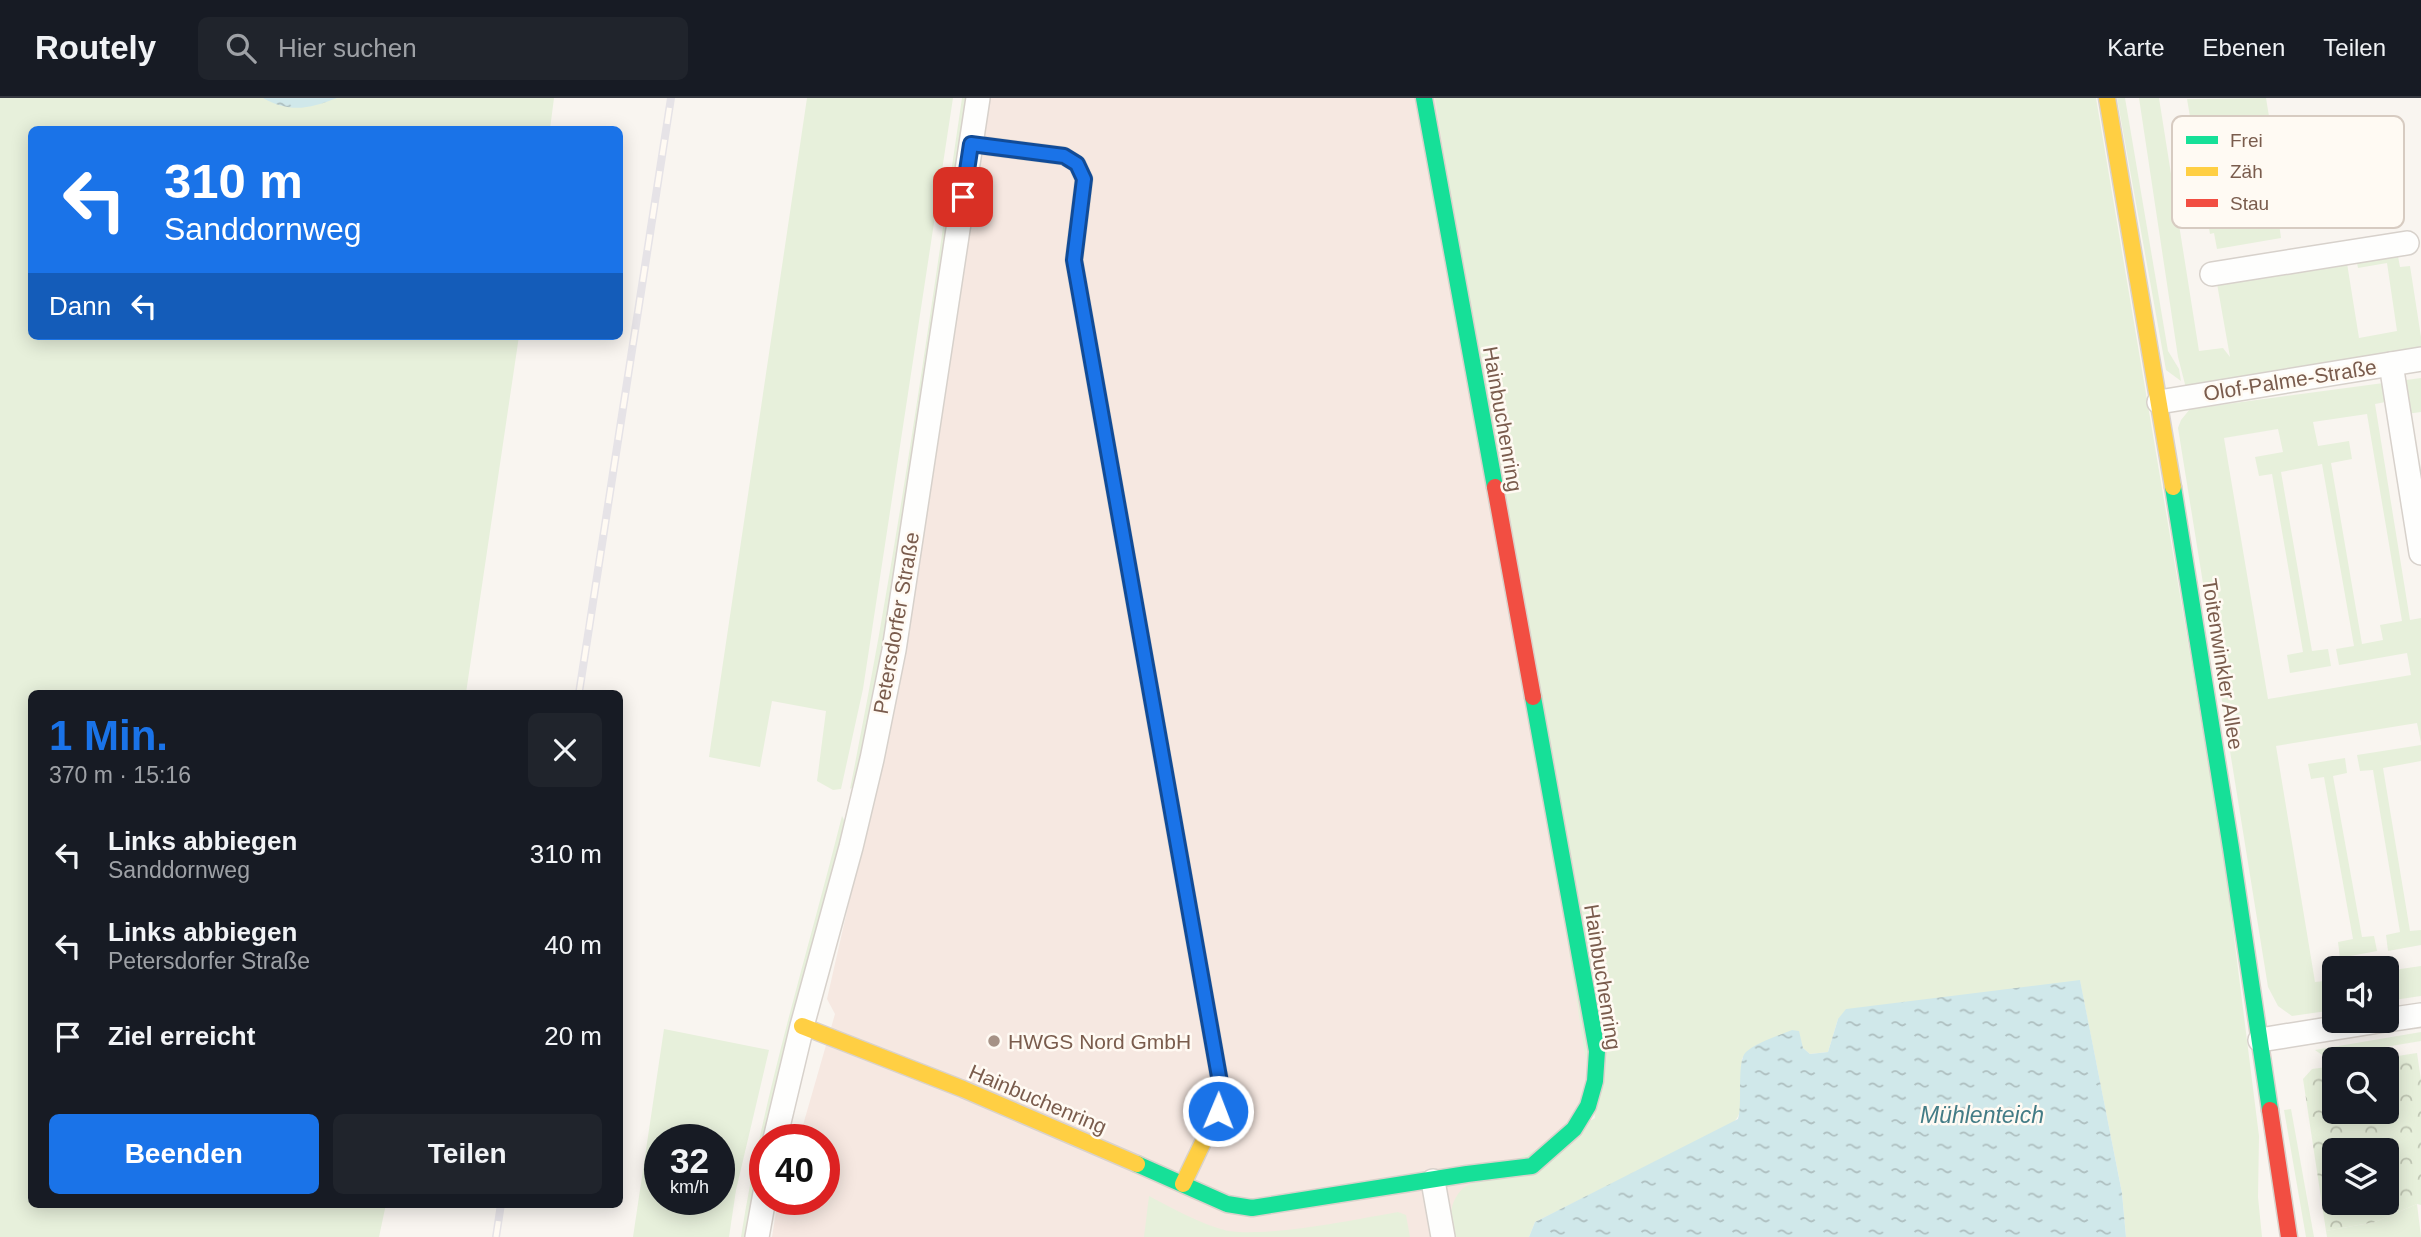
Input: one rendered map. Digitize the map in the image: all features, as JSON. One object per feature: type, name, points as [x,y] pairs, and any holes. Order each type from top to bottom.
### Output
[{"type":"street","name":"Petersdorfer Straße","points":[[779,1124],[802,1026],[852,847],[894,650],[978,98]]},
{"type":"street","name":"Hainbuchenring","points":[[802,1026],[882,1056],[1227,1204],[1252,1208],[1532,1166],[1574,1129],[1588,1106],[1595,1081],[1597,1051],[1424,98]]},
{"type":"street","name":"Toitenwinkler Allee","points":[[2107,98],[2159,402],[2289,1237]]},
{"type":"street","points":[[971,144],[1064,156],[1077,164],[1084,179],[1074,260],[1221,1088],[1218,1111],[1183,1184]]},
{"type":"street","points":[[2212,274],[2407,243]]},
{"type":"street","name":"Olof-Palme-Straße","points":[[2159,402],[2421,359]]},
{"type":"street","points":[[2391,364],[2421,553]]},
{"type":"street","points":[[2399,1018],[2421,1015]]},
{"type":"street","points":[[2260,1040],[2322,1030]]},
{"type":"street","points":[[1433,1181],[1443,1237]]},
{"type":"street","points":[[757,1237],[761,1215]]},
{"type":"shaded area","points":[[990,98],[1435,98],[1607,1091],[1454,1237],[772,1237],[775,1215],[840,1215],[840,1124],[803,1124],[835,1014],[827,999],[900,678]]},
{"type":"green space","points":[[0,98],[554,98],[550,126],[28,126],[28,340],[518,340],[466,690],[28,690],[28,1208],[385,1208],[379,1237],[0,1237]]},
{"type":"green space","points":[[807,98],[953,98],[863,689],[841,789],[833,790],[817,781],[826,711],[772,701],[760,767],[709,757]]},
{"type":"green space","points":[[962,98],[967,98],[875,692],[858,783],[850,789],[897,531]]},
{"type":"green space","points":[[1435,98],[2096,98],[2223,849],[2259,1136],[2258,1197],[2262,1237],[2126,1237],[2122,1193],[2080,981],[1838,1019],[1828,1052],[1810,1054],[1803,1048],[1798,1031],[1742,1058],[1742,1102],[1732,1124],[1535,1222],[1529,1237],[1454,1237],[1451,1211],[1463,1188],[1595,1118]]},
{"type":"green space","points":[[2117,98],[2125,98],[2168,351],[2179,369],[2181,381],[2166,370]]},
{"type":"green space","points":[[2139,98],[2159,98],[2172,180],[2172,228],[2180,228],[2199,351],[2223,348],[2230,357],[2216,278],[2346,257],[2359,338],[2397,331],[2387,263],[2358,268],[2356,258],[2397,251],[2400,267],[2410,266],[2421,337],[2421,359],[2188,396],[2178,357]]},
{"type":"green space","points":[[2266,98],[2269,116],[2190,116],[2187,99]]},
{"type":"green space","points":[[2209,228],[2280,228],[2281,238],[2217,249],[2214,233],[2210,234]]},
{"type":"green space","points":[[2421,378],[2421,412],[2399,415],[2396,400],[2375,404],[2410,620],[2421,618],[2421,743],[2417,723],[2276,746],[2315,982],[2322,981],[2322,1012],[2292,1016],[2278,1006],[2268,987],[2178,428],[2190,409]],"holes":[[[2367,414],[2402,621],[2380,625],[2383,640],[2362,644],[2331,463],[2352,459],[2349,441],[2318,446],[2313,422]],[[2278,429],[2283,452],[2255,457],[2259,476],[2272,474],[2303,652],[2287,655],[2290,673],[2331,666],[2328,649],[2312,651],[2281,472],[2322,464],[2354,646],[2336,649],[2339,665],[2407,653],[2411,675],[2268,699],[2224,438]]]},
{"type":"green space","points":[[2421,745],[2421,761],[2383,768],[2410,931],[2421,930],[2421,945],[2388,951],[2386,935],[2400,932],[2373,770],[2360,771],[2357,755]]},
{"type":"green space","points":[[2345,758],[2347,773],[2333,776],[2362,937],[2374,936],[2377,951],[2340,956],[2338,942],[2353,939],[2324,777],[2311,779],[2308,764]]},
{"type":"green space","points":[[842,816],[846,824],[769,1124],[763,1124]]},
{"type":"green space","points":[[2421,966],[2421,996],[2399,999],[2399,969]]},
{"type":"green space","points":[[664,1029],[769,1050],[752,1124],[749,1124],[735,1197],[735,1124],[650,1124]]},
{"type":"green space","points":[[2421,1032],[2421,1041],[2385,1047],[2333,1047]]},
{"type":"green space","points":[[2417,1053],[2421,1080],[2421,1205],[2417,1204],[2399,1212],[2399,1138],[2322,1138],[2322,1205],[2303,1079],[2312,1069],[2322,1068],[2322,1124],[2399,1124],[2399,1056]]},
{"type":"green space","points":[[2291,1109],[2314,1237],[2306,1237],[2284,1110]]},
{"type":"green space","points":[[644,1163],[644,1215],[732,1215],[729,1237],[633,1237]]},
{"type":"green space","points":[[749,1190],[749,1215],[753,1215],[749,1237],[741,1237]]},
{"type":"green space","points":[[1149,1196],[1187,1216],[1228,1231],[1267,1232],[1312,1227],[1398,1212],[1406,1215],[1410,1237],[1144,1237]]},
{"type":"green space","points":[[2417,1204],[2421,1237],[2327,1237],[2326,1231],[2375,1222],[2391,1215],[2399,1215],[2399,1212]]},
{"type":"green space","points":[[2324,1215],[2391,1215],[2375,1222],[2326,1231]]},
{"type":"water","points":[[263,98],[337,98],[300,108],[282,106]]},
{"type":"water","name":"Mühlenteich","points":[[2080,980],[2122,1193],[2126,1237],[1529,1237],[1535,1222],[1738,1119],[1743,1057],[1761,1042],[1792,1030],[1799,1031],[1803,1048],[1810,1054],[1828,1052],[1838,1019],[1846,1009]]},
{"type":"railway","points":[[579,690],[671,98]]},
{"type":"railway","points":[[496,1237],[500,1208]]},
{"type":"traffic: fast","points":[[1424,98],[1495,487]]},
{"type":"traffic: fast","points":[[971,144],[1064,156],[1077,164],[1084,179],[1074,260],[1173,818]]},
{"type":"traffic: fast","points":[[2173,487],[2270,1110]]},
{"type":"traffic: fast","points":[[1137,1164],[1227,1204],[1252,1208],[1532,1166],[1574,1129],[1588,1106],[1595,1081],[1597,1051],[1533,697]]},
{"type":"traffic: slow","points":[[2107,98],[2173,487]]},
{"type":"traffic: slow","points":[[1173,818],[1221,1088],[1218,1111],[1183,1184]]},
{"type":"traffic: slow","points":[[802,1026],[963,1089],[1137,1164]]},
{"type":"traffic: jam","points":[[1495,487],[1533,697]]},
{"type":"traffic: jam","points":[[2270,1110],[2289,1237]]},
{"type":"place","name":"HWGS Nord GmbH","points":[[994,1041]]},
{"type":"route","points":[[963,197],[971,144],[1064,156],[1077,164],[1084,179],[1074,260],[1221,1088],[1218,1111]]}]
